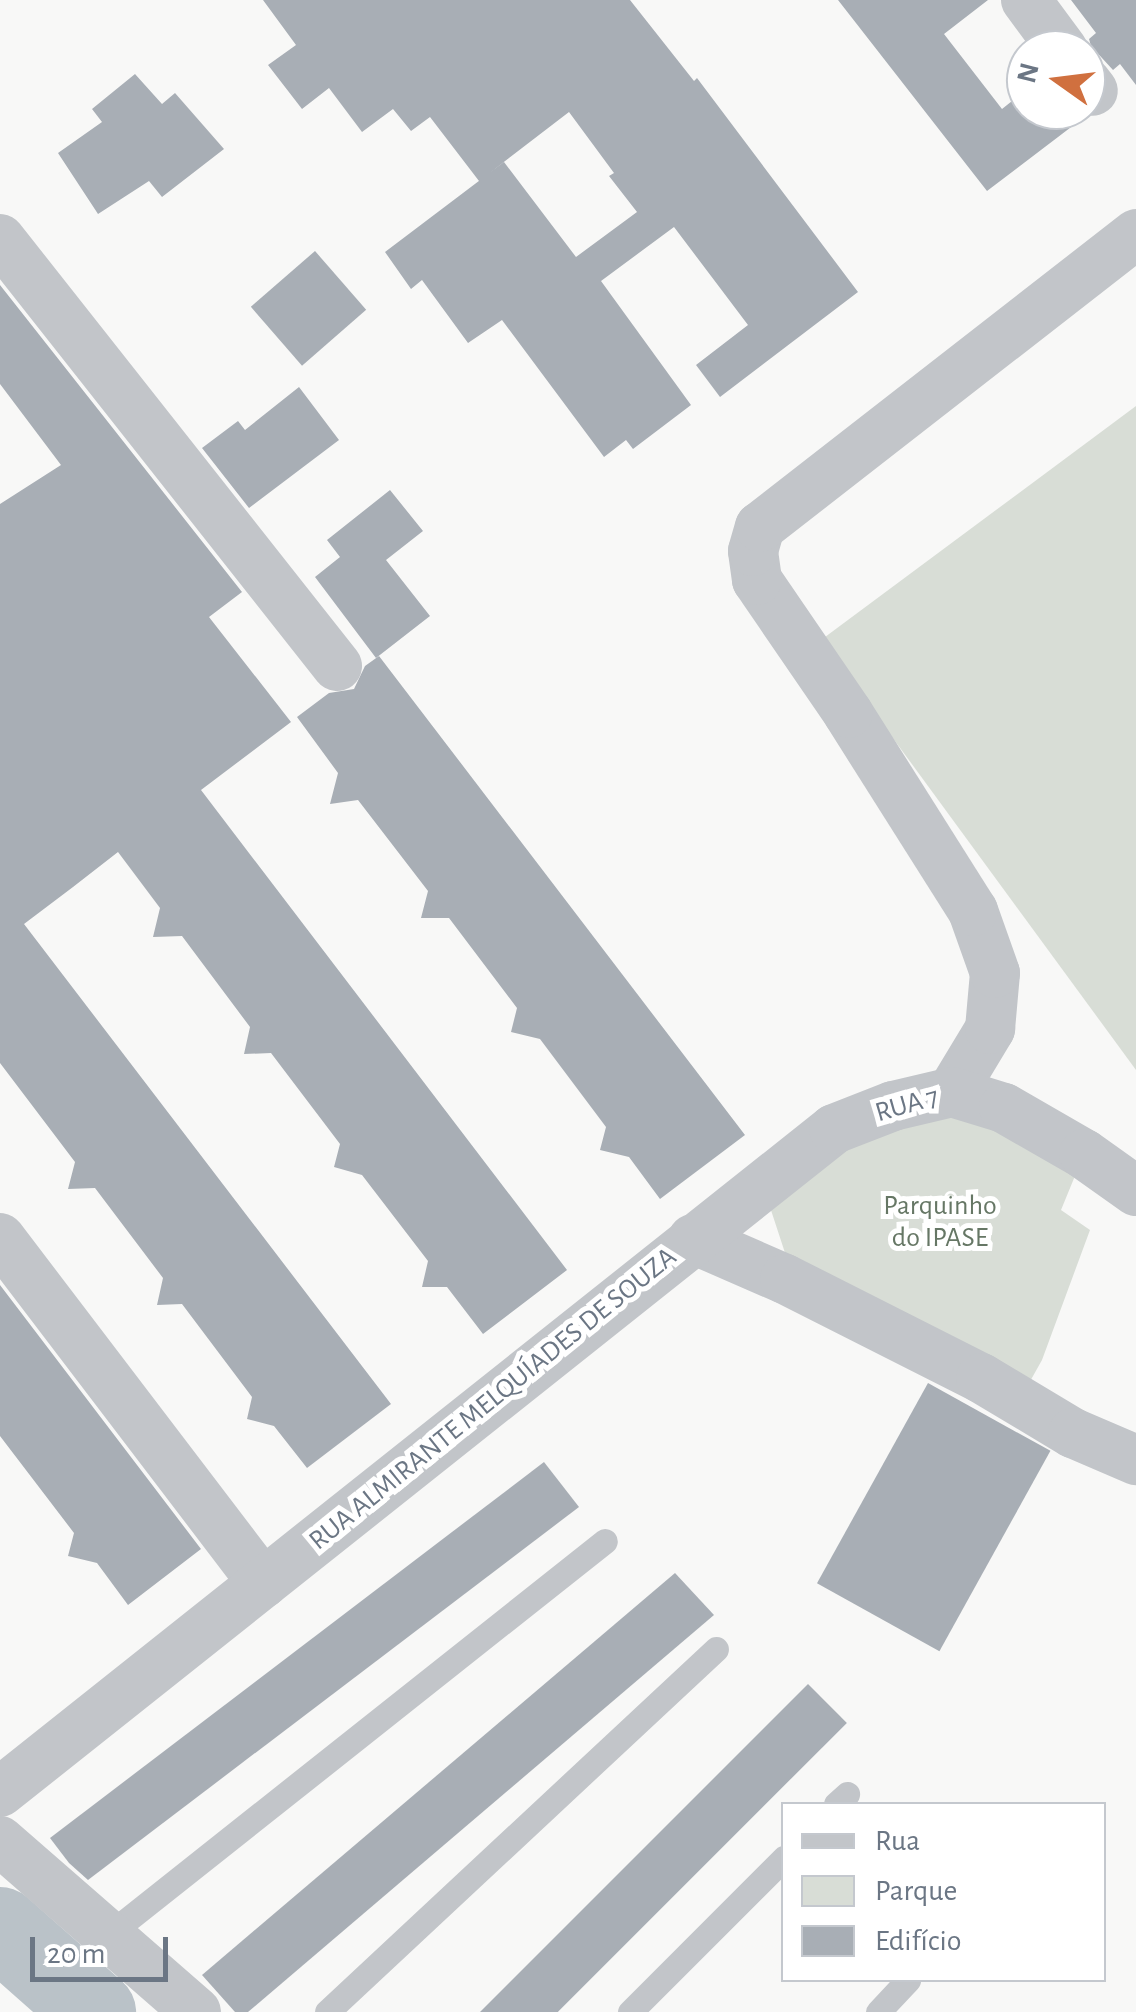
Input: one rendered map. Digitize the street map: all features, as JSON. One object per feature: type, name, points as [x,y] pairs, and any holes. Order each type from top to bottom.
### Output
[{"type":"street","points":[[1026,0],[1048,30]]},
{"type":"street","points":[[952,1092],[990,1028],[995,973],[979,926],[857,726],[757,580],[753,551],[760,527],[1136,234]]},
{"type":"street","points":[[0,239],[337,666]]},
{"type":"street","name":"RUA 7","points":[[692,1240],[834,1129],[893,1106],[952,1092],[1004,1108],[1084,1154],[1136,1190]]},
{"type":"street","points":[[0,1238],[263,1582]]},
{"type":"street","name":"RUA ALMIRANTE MELQUÍADES DE SOUZA","points":[[0,1792],[692,1240],[785,1278],[981,1378],[1073,1433],[1136,1460]]},
{"type":"street","points":[[0,1841],[196,2012]]},
{"type":"lane","points":[[108,1935],[605,1541]]},
{"type":"lane","points":[[328,2012],[716,1649]]},
{"type":"lane","points":[[630,2012],[781,1861]]},
{"type":"lane","points":[[878,2012],[906,1982]]},
{"type":"green space","points":[[1136,406],[1136,1070],[821,640]]},
{"type":"green space","name":"Parquinho do IPASE","points":[[952,1092],[1084,1154],[1061,1210],[1090,1230],[1042,1360],[1019,1401],[787,1259],[768,1201],[803,1168]]},
{"type":"building","points":[[263,0],[630,0],[694,81],[697,78],[858,292],[720,397],[696,365],[748,325],[674,227],[601,281],[691,405],[633,449],[626,440],[604,457],[502,320],[468,343],[422,280],[411,289],[385,252],[479,181],[430,117],[411,131],[393,109],[362,132],[329,88],[302,109],[268,65],[296,45]],"holes":[[[569,112],[637,212],[576,257],[504,162],[488,174]]]},
{"type":"building","points":[[838,0],[988,0],[944,34],[1002,109],[1006,106],[1006,130],[1067,130],[987,191]]},
{"type":"building","points":[[1071,0],[1136,0],[1136,85],[1120,64],[1113,70],[1106,62],[1106,30],[1094,30]]},
{"type":"building","points":[[135,74],[162,104],[175,93],[224,149],[162,197],[149,181],[98,214],[58,153],[102,122],[92,109]]},
{"type":"building","points":[[315,251],[366,310],[302,366],[251,307]]},
{"type":"building","points":[[0,285],[242,592],[209,617],[291,722],[201,790],[567,1270],[483,1334],[447,1287],[422,1287],[428,1261],[362,1175],[334,1167],[340,1144],[271,1053],[244,1054],[250,1027],[182,936],[153,937],[160,908],[118,852],[24,924],[391,1404],[307,1468],[274,1426],[247,1419],[252,1397],[182,1304],[157,1305],[163,1278],[95,1188],[68,1189],[75,1162],[0,1063],[0,504],[61,465],[0,384]]},
{"type":"building","points":[[299,387],[339,440],[249,508],[202,448],[238,421],[245,430]]},
{"type":"building","points":[[390,490],[423,531],[386,560],[430,616],[376,658],[315,577],[340,557],[327,540]]},
{"type":"building","points":[[379,656],[745,1135],[660,1199],[629,1157],[600,1150],[606,1127],[540,1039],[511,1032],[517,1008],[449,918],[421,918],[428,891],[358,800],[330,804],[338,773],[297,717],[329,693],[354,689],[365,666]]},
{"type":"building","points":[[0,1285],[201,1549],[128,1605],[97,1563],[68,1556],[74,1533],[0,1436]]},
{"type":"building","points":[[928,1383],[1050,1451],[939,1651],[817,1583]]},
{"type":"building","points":[[544,1462],[579,1507],[88,1880],[69,1863],[50,1838]]},
{"type":"building","points":[[675,1573],[714,1615],[248,2012],[235,2012],[202,1975]]},
{"type":"building","points":[[808,1684],[847,1723],[558,2012],[480,2012]]},
{"type":"waterway","points":[[0,1928],[95,2012]]}]
